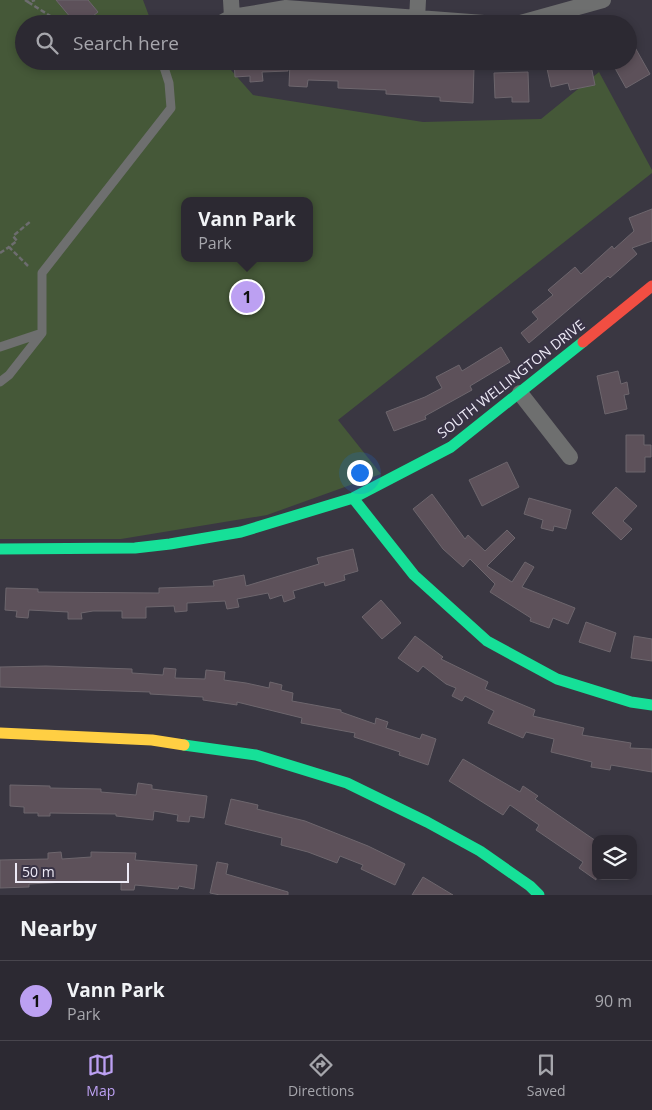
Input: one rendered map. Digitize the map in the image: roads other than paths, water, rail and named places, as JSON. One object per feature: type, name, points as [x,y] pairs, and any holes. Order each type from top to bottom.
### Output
[{"type":"street","points":[[226,15],[231,0]]},
{"type":"street","points":[[417,15],[418,0]]},
{"type":"street","points":[[549,15],[603,0]]},
{"type":"street","points":[[250,15],[286,8],[369,15]]},
{"type":"street","name":"SOUTH WELLINGTON DRIVE","points":[[0,549],[135,548],[170,544],[240,532],[353,498],[451,447],[652,286]]},
{"type":"street","points":[[520,393],[570,457]]},
{"type":"street","points":[[353,498],[414,575],[487,641],[557,679],[631,702],[652,705]]},
{"type":"street","points":[[0,733],[152,740],[256,755],[347,783],[427,822],[480,851],[530,886],[539,895]]},
{"type":"lane","points":[[0,382],[9,375],[42,333],[42,273],[171,108],[169,83],[165,70]]},
{"type":"lane","points":[[0,347],[42,333]]},
{"type":"place","name":"Vann Park","points":[[247,297]]}]
